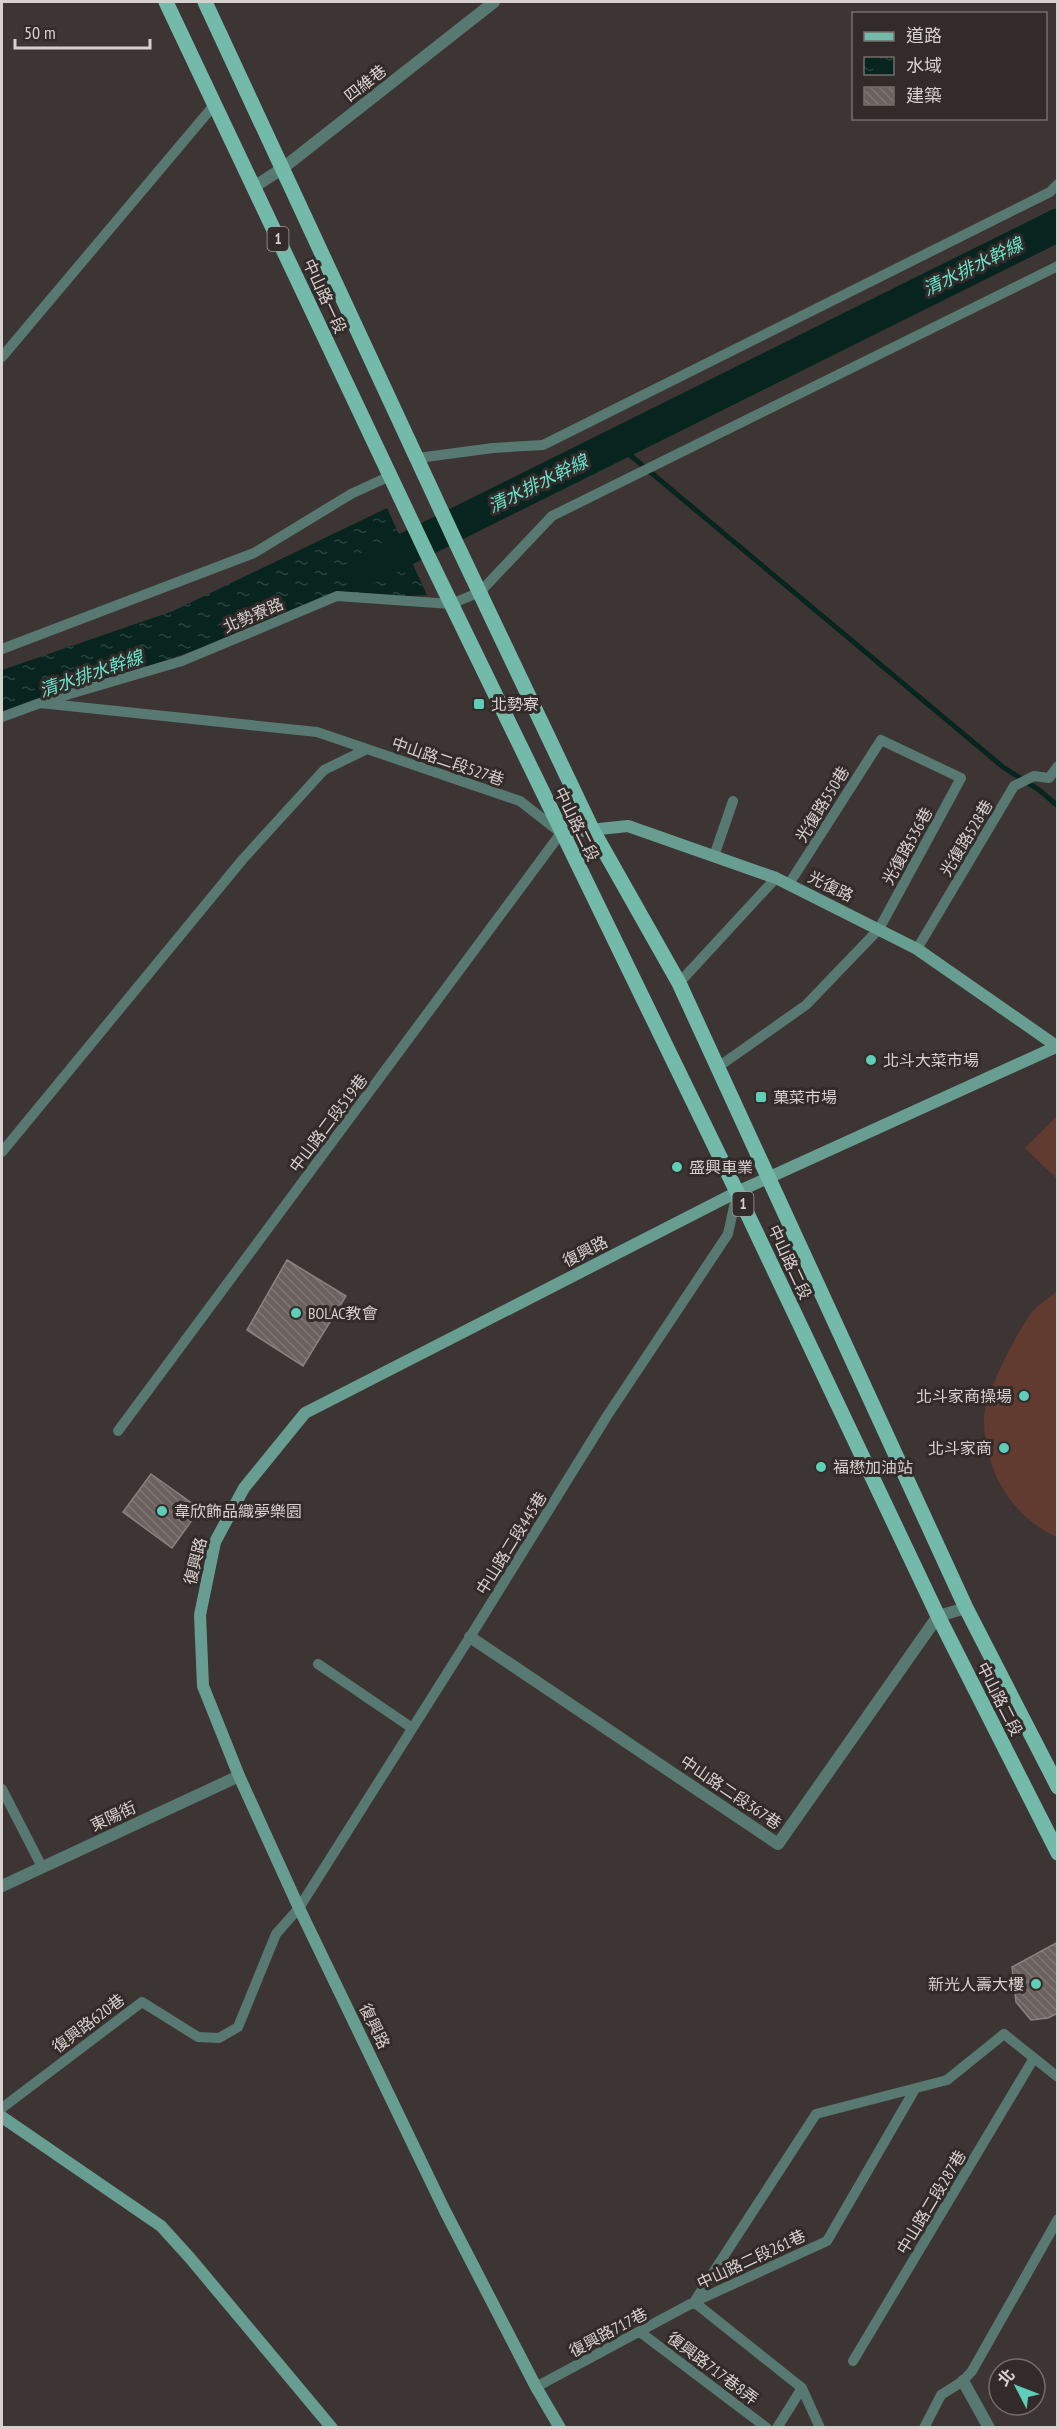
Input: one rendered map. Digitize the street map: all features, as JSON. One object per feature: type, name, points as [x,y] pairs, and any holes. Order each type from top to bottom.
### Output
[{"type":"main road","name":"中山路一段","points":[[166,2],[390,476]]},
{"type":"main road","name":"中山路一段","points":[[205,2],[418,458]]},
{"type":"main road","name":"中山路二段","points":[[418,458],[592,829],[679,983],[966,1608],[1058,1787]]},
{"type":"main road","name":"中山路二段","points":[[390,476],[561,833],[737,1192],[938,1616],[1058,1853]]},
{"type":"street","name":"四維巷","points":[[254,187],[283,168],[494,2]]},
{"type":"street","name":"光復路","points":[[561,833],[628,826],[776,878],[917,949],[1057,1046]]},
{"type":"street","name":"復興路","points":[[560,2427],[536,2387],[445,2211],[299,1908],[239,1776],[203,1686],[200,1615],[215,1542],[244,1488],[305,1413],[767,1177],[1057,1046]]},
{"type":"street","points":[[938,1616],[966,1608]]},
{"type":"street","name":"中山路二段367巷","points":[[470,1637],[778,1844],[938,1616]]},
{"type":"street","name":"東陽街","points":[[2,1886],[239,1776]]},
{"type":"street","points":[[2,2117],[161,2226],[332,2427]]},
{"type":"street","points":[[963,2381],[989,2427]]},
{"type":"lane","points":[[2,357],[215,104]]},
{"type":"lane","points":[[418,458],[493,448],[543,445],[1050,192],[1058,184]]},
{"type":"lane","points":[[480,592],[552,516],[1058,266]]},
{"type":"lane","points":[[2,650],[254,553],[351,494],[390,476]]},
{"type":"lane","name":"北勢寮路","points":[[2,717],[40,703],[182,661],[337,596],[451,604],[480,592]]},
{"type":"lane","name":"中山路二段527巷","points":[[40,703],[317,732],[520,801],[561,833]]},
{"type":"lane","name":"光復路550巷","points":[[789,884],[881,740],[961,778]]},
{"type":"lane","points":[[2,1152],[243,859],[324,770],[367,749]]},
{"type":"lane","name":"光復路528巷","points":[[917,949],[1014,786],[1034,776],[1049,778],[1058,766]]},
{"type":"lane","name":"光復路536巷","points":[[717,1067],[806,1005],[879,929],[961,778]]},
{"type":"lane","points":[[714,856],[733,801]]},
{"type":"lane","name":"中山路二段519巷","points":[[118,1431],[561,833]]},
{"type":"lane","points":[[679,983],[776,878]]},
{"type":"lane","name":"中山路二段445巷","points":[[299,1908],[607,1416],[728,1234],[737,1192]]},
{"type":"lane","points":[[318,1664],[412,1728]]},
{"type":"lane","points":[[2,1789],[42,1867]]},
{"type":"lane","name":"復興路620巷","points":[[2,2108],[142,2002],[198,2037],[219,2038],[238,2027],[276,1934],[299,1908]]},
{"type":"lane","name":"中山路二段261巷","points":[[694,2302],[816,2114],[947,2080],[1004,2034],[1058,2077]]},
{"type":"lane","name":"中山路二段287巷","points":[[853,2361],[1034,2058]]},
{"type":"lane","name":"中山路二段261巷","points":[[694,2302],[827,2241],[915,2088]]},
{"type":"lane","points":[[924,2427],[941,2395],[963,2381],[972,2371],[1058,2219]]},
{"type":"lane","points":[[694,2302],[802,2388],[820,2427]]},
{"type":"lane","name":"復興路717巷","points":[[536,2387],[694,2302]]},
{"type":"lane","name":"復興路717巷8弄","points":[[640,2332],[767,2427]]},
{"type":"lane","points":[[777,2427],[802,2388]]},
{"type":"shaded area","points":[[1057,1116],[1057,1179],[1025,1148]]},
{"type":"shaded area","name":"北斗家商操場","points":[[1057,1291],[1057,1537],[1026,1517],[1003,1489],[989,1456],[984,1419],[985,1408],[995,1380],[1019,1333],[1033,1311]]},
{"type":"water","points":[[387,508],[427,595],[343,599],[2,717],[2,670],[173,611]]},
{"type":"building","name":"BOLAC教會","points":[[287,1260],[346,1296],[303,1366],[247,1330]]},
{"type":"building","name":"韋欣飾品織夢樂園","points":[[151,1474],[200,1509],[172,1548],[123,1512]]},
{"type":"building","name":"新光人壽大樓","points":[[1058,1942],[1058,2013],[1048,2018],[1031,2020],[1016,2002],[1012,1967]]},
{"type":"waterway","name":"清水排水幹線","points":[[366,569],[1058,225]]},
{"type":"waterway","points":[[618,445],[1003,767],[1039,790],[1058,806]]},
{"type":"place","name":"北勢寮","points":[[479,704]]},
{"type":"place","name":"北斗大菜市場","points":[[871,1060]]},
{"type":"place","name":"菓菜市場","points":[[761,1097]]},
{"type":"place","name":"盛興車業","points":[[677,1167]]},
{"type":"place","name":"BOLAC教會","points":[[296,1313]]},
{"type":"place","name":"北斗家商操場","points":[[1024,1396]]},
{"type":"place","name":"北斗家商","points":[[1004,1448]]},
{"type":"place","name":"福懋加油站","points":[[821,1467]]},
{"type":"place","name":"韋欣飾品織夢樂園","points":[[162,1511]]},
{"type":"place","name":"新光人壽大樓","points":[[1036,1984]]}]
